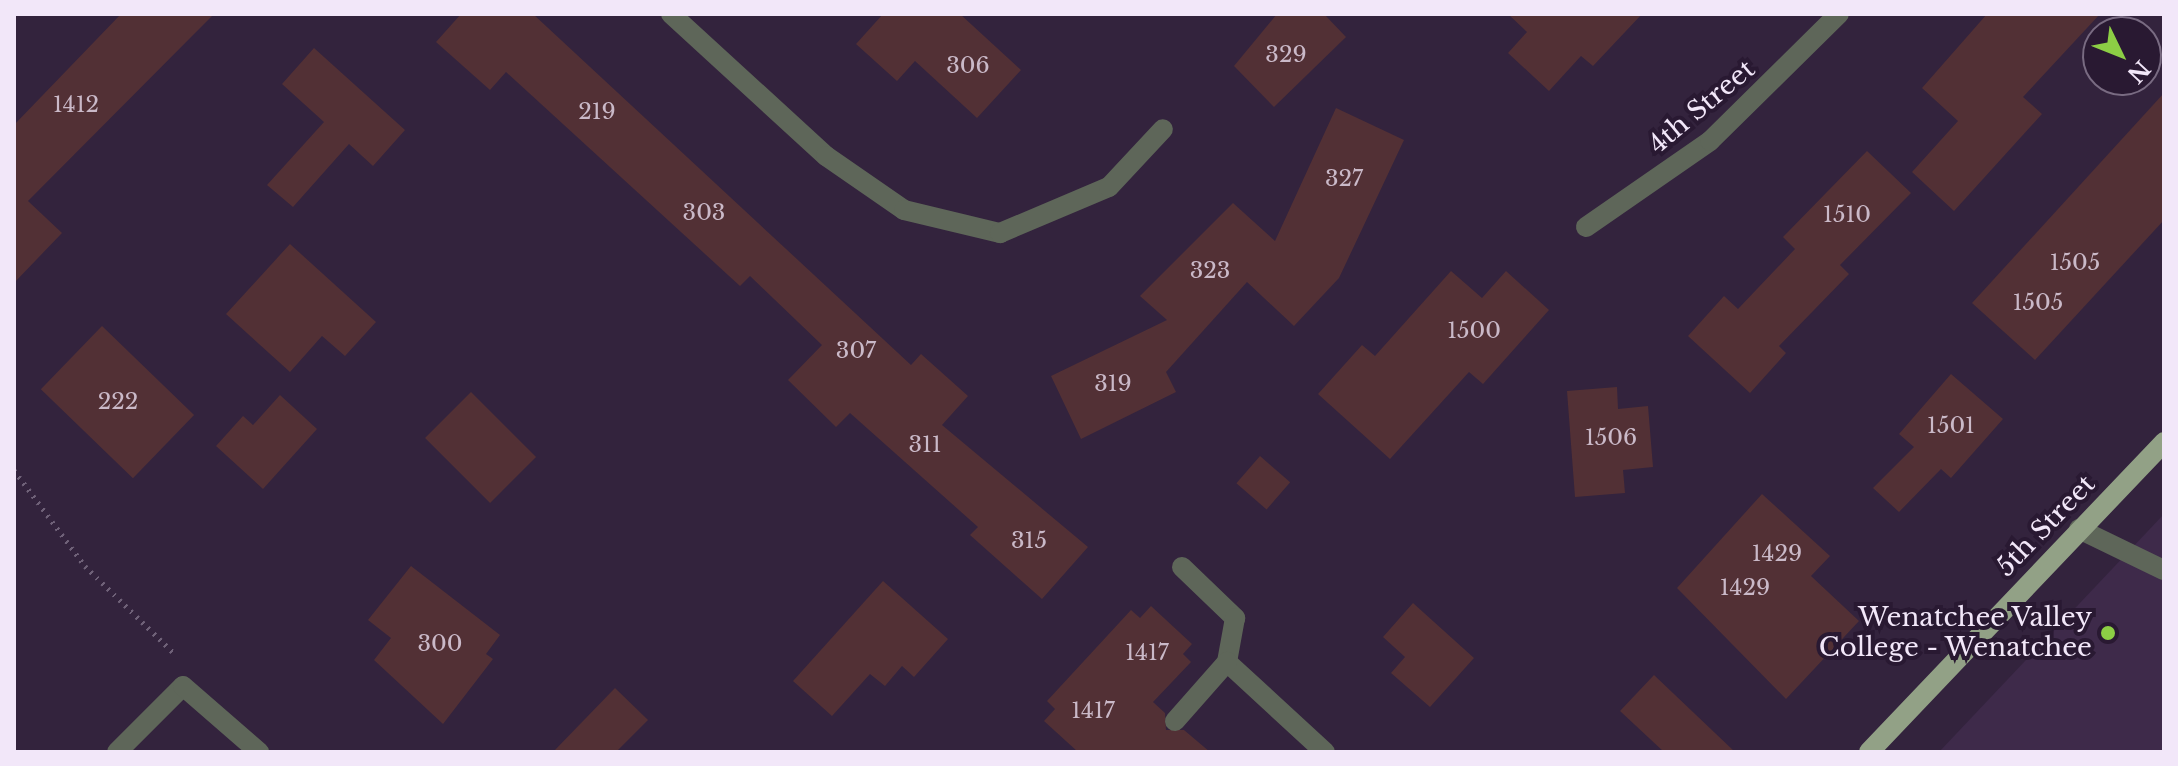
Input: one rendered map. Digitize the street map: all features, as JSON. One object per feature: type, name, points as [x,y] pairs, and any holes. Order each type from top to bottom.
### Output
[{"type":"main road","name":"5th Street","points":[[1869,752],[2164,442]]},
{"type":"street","points":[[671,14],[826,156],[904,210],[1000,233],[1109,187],[1163,129]]},
{"type":"street","name":"4th Street","points":[[1586,227],[1710,141],[1839,14]]},
{"type":"street","points":[[2079,529],[2164,570]]},
{"type":"street","points":[[1175,721],[1227,662],[1235,618],[1182,567]]},
{"type":"street","points":[[1227,662],[1325,752]]},
{"type":"street","points":[[117,752],[183,686],[259,752]]},
{"type":"path","points":[[14,470],[85,566],[181,659],[183,686]]},
{"type":"shaded area","name":"Wenatchee Valley College - Wenatchee","points":[[2164,514],[2164,752],[1939,752]]},
{"type":"building","points":[[121,14],[214,14],[28,201],[62,233],[14,283],[14,125]]},
{"type":"building","points":[[461,14],[533,14],[911,365],[921,354],[968,396],[942,425],[1088,547],[1042,599],[970,535],[978,527],[850,413],[836,427],[788,380],[822,345],[750,276],[740,286],[506,72],[490,90],[436,42]]},
{"type":"building","points":[[883,14],[960,14],[1021,70],[977,118],[915,61],[897,81],[856,44]]},
{"type":"building","points":[[1277,14],[1324,14],[1346,37],[1274,107],[1234,66]]},
{"type":"building","points":[[1508,14],[1642,14],[1593,66],[1581,56],[1549,91],[1508,53],[1527,32]]},
{"type":"building","points":[[1987,14],[2100,14],[2082,16],[2082,33],[2023,97],[2042,114],[1954,211],[1912,172],[1958,121],[1922,88]]},
{"type":"building","points":[[314,48],[405,130],[373,166],[349,144],[293,207],[267,185],[324,122],[282,84]]},
{"type":"building","points":[[2164,93],[2164,220],[2035,360],[1972,303]]},
{"type":"building","points":[[1336,108],[1404,140],[1339,278],[1294,326],[1247,282],[1166,372],[1176,392],[1081,439],[1051,376],[1167,320],[1140,296],[1233,203],[1275,241]]},
{"type":"building","points":[[1867,151],[1911,193],[1840,265],[1849,274],[1779,346],[1786,353],[1750,393],[1688,336],[1724,296],[1738,309],[1795,249],[1783,237]]},
{"type":"building","points":[[290,244],[376,322],[345,356],[322,336],[290,372],[226,314]]},
{"type":"building","points":[[1451,271],[1482,298],[1506,271],[1549,310],[1483,384],[1469,372],[1390,459],[1318,394],[1362,345],[1375,356]]},
{"type":"building","points":[[102,326],[194,415],[133,478],[41,389]]},
{"type":"building","points":[[1951,374],[2003,419],[1951,478],[1941,469],[1899,512],[1873,488],[1914,447],[1899,434]]},
{"type":"building","points":[[1617,387],[1618,409],[1648,406],[1653,467],[1623,470],[1625,493],[1575,497],[1567,391]]},
{"type":"building","points":[[471,392],[536,457],[490,503],[425,438]]},
{"type":"building","points":[[280,395],[317,429],[263,489],[216,446],[243,416],[253,425]]},
{"type":"building","points":[[1260,456],[1290,482],[1267,509],[1236,483]]},
{"type":"building","points":[[1762,494],[1830,556],[1811,576],[1859,621],[1786,699],[1677,588]]},
{"type":"building","points":[[411,566],[500,635],[486,654],[493,659],[443,724],[374,660],[391,638],[368,620]]},
{"type":"building","points":[[883,581],[948,639],[914,677],[902,666],[885,686],[870,674],[832,716],[793,681]]},
{"type":"building","points":[[1413,603],[1474,658],[1430,707],[1391,673],[1405,657],[1383,637]]},
{"type":"building","points":[[1151,606],[1192,644],[1183,654],[1191,662],[1153,702],[1165,713],[1166,730],[1184,730],[1210,752],[1078,752],[1044,721],[1055,709],[1047,701],[1131,610],[1140,618]]},
{"type":"building","points":[[1654,675],[1735,752],[1664,752],[1620,711]]},
{"type":"building","points":[[615,688],[648,720],[616,752],[553,752]]},
{"type":"place","name":"Wenatchee Valley College - Wenatchee","points":[[2108,633]]}]
